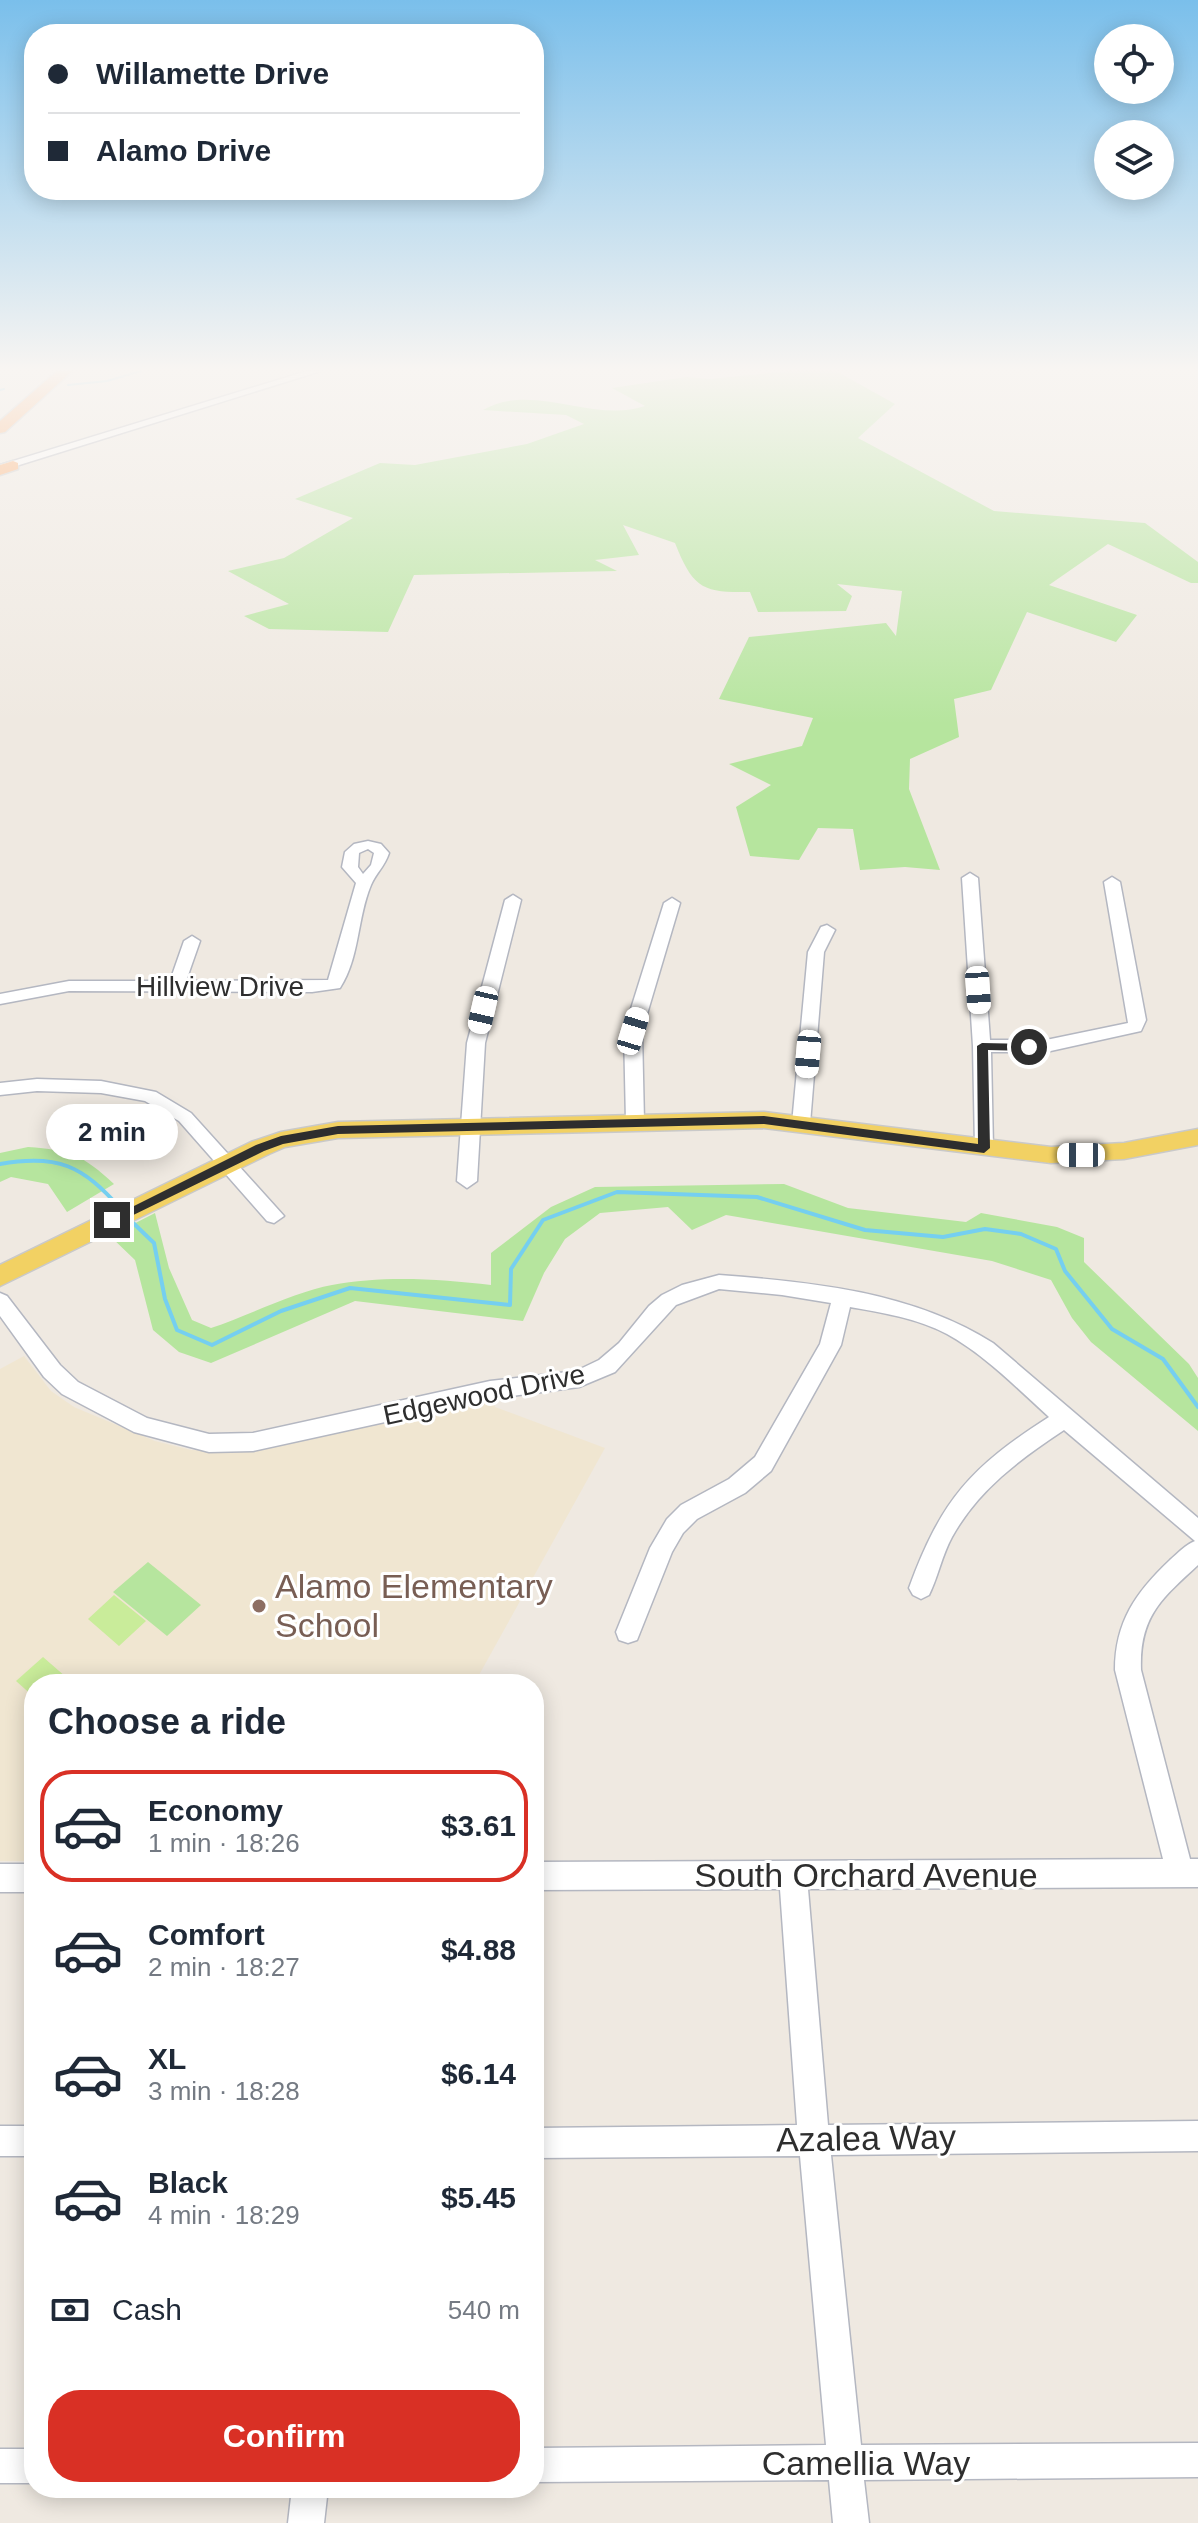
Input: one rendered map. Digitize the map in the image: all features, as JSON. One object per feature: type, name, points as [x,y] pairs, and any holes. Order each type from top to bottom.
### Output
[{"type":"main road","points":[[0,1276],[226,1164],[281,1140],[314,1133],[753,1120],[1051,1155],[1094,1154],[1198,1137]]},
{"type":"street","points":[[970,878],[982,1046],[984,1148]]},
{"type":"street","name":"Hillview Drive","points":[[0,999],[69,986],[312,987],[334,984],[341,972],[364,882]]},
{"type":"street","points":[[982,1046],[1046,1046],[1135,1027],[1137,1020],[1112,882]]},
{"type":"street","points":[[467,1181],[476,1043],[513,900]]},
{"type":"street","points":[[635,1122],[633,1031],[672,903]]},
{"type":"street","points":[[801,1124],[816,952],[827,930]]},
{"type":"street","points":[[177,985],[192,941]]},
{"type":"street","points":[[0,1089],[27,1086],[101,1087],[150,1096],[185,1117],[274,1216]]},
{"type":"street","name":"Edgewood Drive","points":[[0,1301],[52,1371],[70,1388],[112,1413],[142,1426],[209,1443],[253,1442],[490,1390],[579,1379],[607,1366],[669,1300],[689,1290],[719,1282],[758,1284],[903,1309],[953,1328],[986,1349],[1198,1532]]},
{"type":"street","points":[[628,1632],[662,1548],[675,1526],[689,1512],[737,1486],[763,1464],[830,1345],[842,1299]]},
{"type":"street","points":[[921,1588],[944,1530],[970,1492],[996,1465],[1066,1417]]},
{"type":"street","points":[[1189,1873],[1128,1670],[1126,1650],[1134,1618],[1148,1597],[1198,1550]]},
{"type":"street","name":"South Orchard Avenue","points":[[544,1876],[1189,1873]]},
{"type":"street","points":[[793,1876],[851,2523]]},
{"type":"street","points":[[0,1878],[24,1878]]},
{"type":"street","name":"Azalea Way","points":[[544,2143],[1198,2136]]},
{"type":"street","points":[[0,2141],[24,2141]]},
{"type":"street","name":"Camellia Way","points":[[544,2465],[1198,2460]]},
{"type":"street","points":[[0,2466],[24,2466]]},
{"type":"street","points":[[306,2523],[309,2498]]},
{"type":"shaded area","name":"Alamo Elementary School","points":[[24,1356],[51,1391],[74,1407],[155,1441],[191,1450],[241,1452],[269,1448],[493,1400],[495,1407],[605,1448],[480,1674],[24,1674],[24,1861],[0,1861],[0,1369]]},
{"type":"green space","points":[[319,489],[953,489],[994,511],[1145,523],[1198,562],[1198,583],[1191,583],[1108,544],[1049,585],[1137,615],[1116,642],[1027,612],[991,690],[954,699],[959,737],[910,759],[909,789],[940,870],[905,867],[860,870],[853,829],[818,828],[799,860],[750,856],[736,807],[771,785],[729,764],[802,746],[813,718],[719,699],[749,637],[886,623],[896,636],[902,591],[837,584],[852,596],[846,611],[758,612],[750,592],[721,591],[701,585],[688,570],[675,543],[623,525],[639,555],[595,560],[617,571],[414,575],[388,632],[269,629],[244,616],[289,604],[228,571],[284,558],[353,518],[295,499]]},
{"type":"green space","points":[[28,1147],[75,1156],[114,1184],[67,1212],[48,1184],[11,1177],[0,1182],[0,1153]]},
{"type":"green space","points":[[784,1184],[848,1208],[966,1222],[981,1213],[1057,1227],[1084,1238],[1084,1262],[1189,1364],[1198,1378],[1198,1431],[1091,1342],[1072,1318],[1051,1280],[992,1261],[726,1215],[692,1230],[668,1207],[600,1213],[565,1239],[544,1273],[523,1321],[355,1301],[211,1363],[179,1352],[153,1330],[135,1260],[110,1236],[155,1213],[169,1268],[192,1320],[211,1328],[303,1293],[351,1282],[412,1279],[491,1285],[491,1253],[551,1207],[595,1187]]},
{"type":"green space","points":[[148,1562],[201,1605],[167,1636],[113,1592]]},
{"type":"green space","points":[[114,1595],[146,1621],[119,1646],[88,1619]]},
{"type":"green space","points":[[43,1657],[63,1674],[24,1674],[24,1688],[16,1681]]},
{"type":"waterway","points":[[0,1164],[38,1161],[68,1166],[94,1182],[121,1209]]},
{"type":"waterway","points":[[129,1219],[154,1243],[165,1299],[177,1330],[212,1345],[281,1311],[350,1288],[510,1305],[511,1269],[543,1220],[617,1192],[757,1197],[865,1230],[943,1237],[985,1229],[1021,1234],[1056,1249],[1065,1271],[1112,1329],[1163,1359],[1198,1407]]},
{"type":"place","name":"Alamo Elementary School","points":[[259,1606]]},
{"type":"route","points":[[112,1220],[260,1148],[281,1140],[338,1130],[764,1120],[984,1148],[982,1046],[1029,1047]]}]
